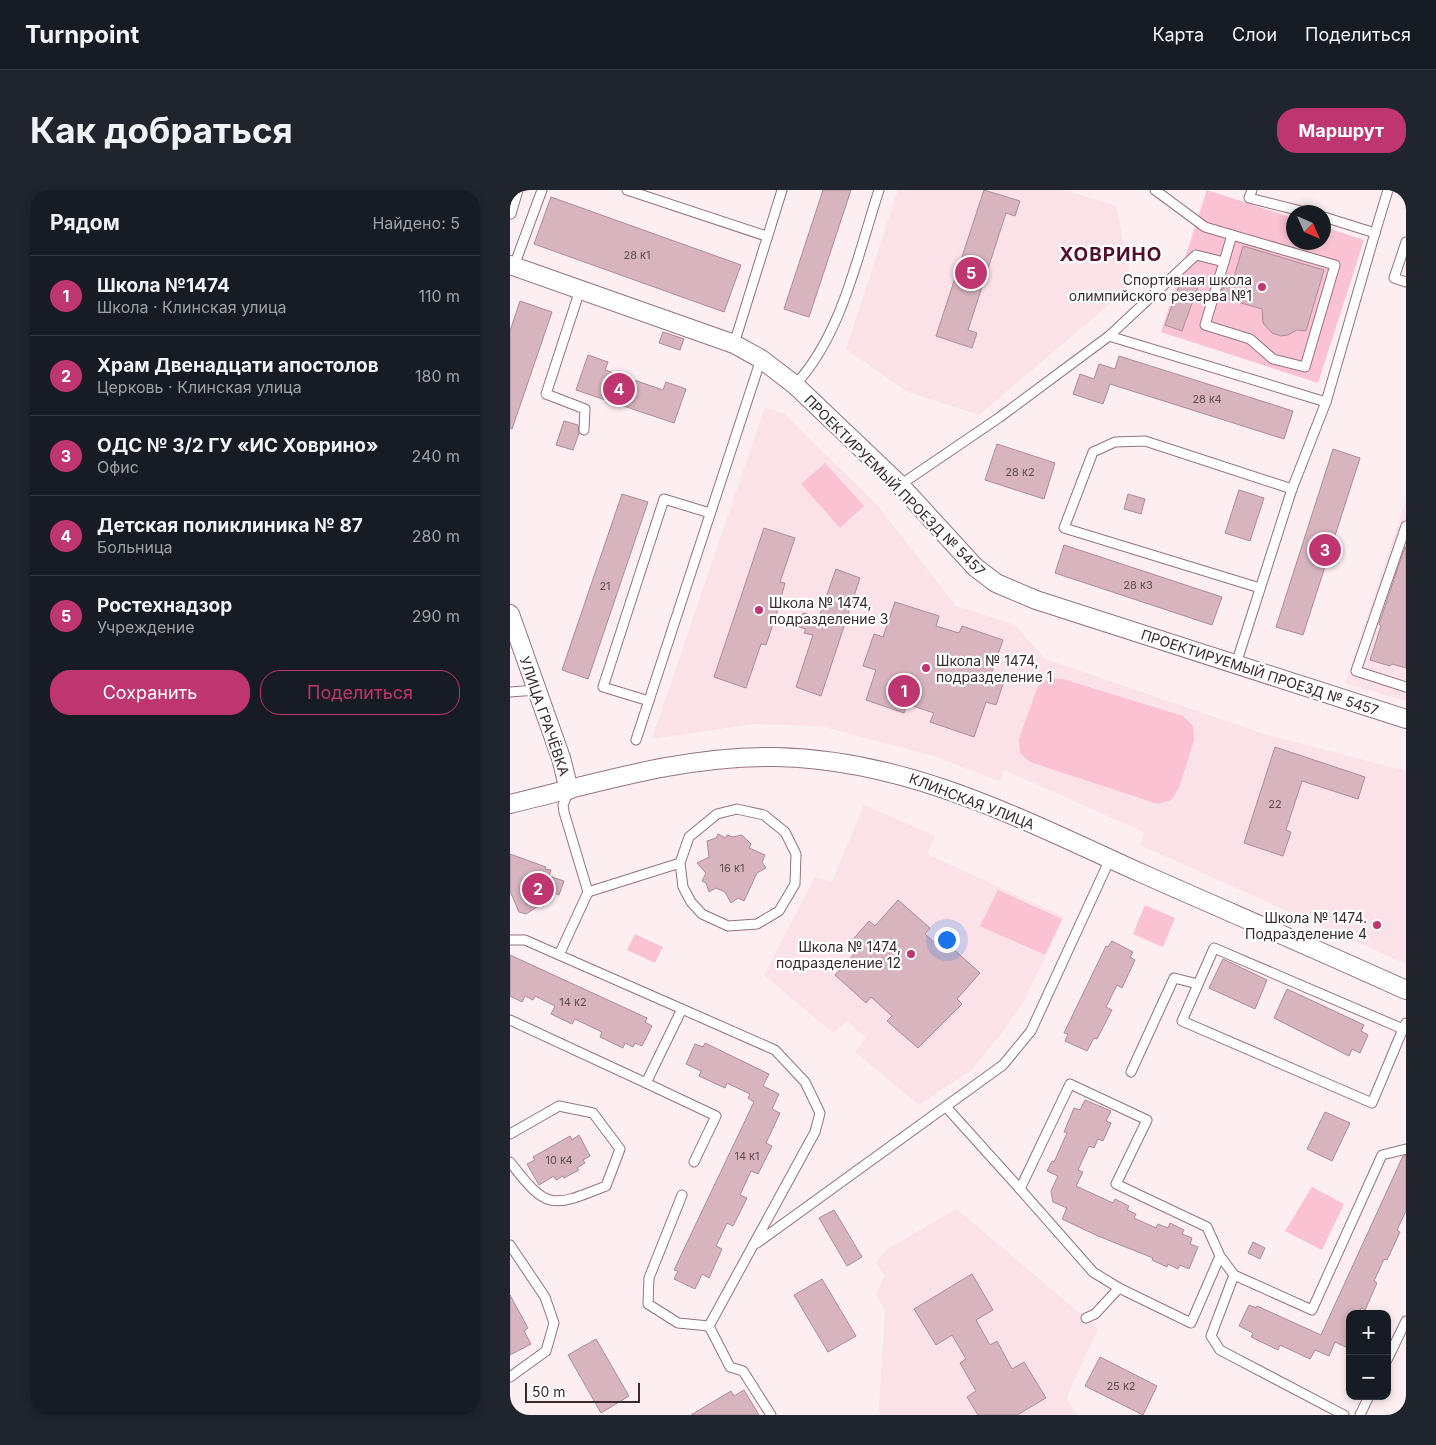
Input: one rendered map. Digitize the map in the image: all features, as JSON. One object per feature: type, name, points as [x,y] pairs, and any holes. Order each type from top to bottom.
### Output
[{"type":"street","name":"ПРОЕКТИРУЕМЫЙ ПРОЕЗД № 5457","points":[[512,265],[734,344],[761,359],[795,385],[900,485],[975,567],[996,583],[1036,600],[1406,719]]},
{"type":"street","name":"УЛИЦА ГРАЧЁВКА","points":[[510,614],[561,758],[569,790]]},
{"type":"street","name":"КЛИНСКАЯ УЛИЦА","points":[[510,804],[630,775],[717,760],[775,757],[830,760],[877,768],[927,781],[1008,813],[1406,990]]},
{"type":"lane","points":[[511,214],[518,190]]},
{"type":"lane","points":[[512,265],[542,190]]},
{"type":"lane","points":[[627,190],[766,236]]},
{"type":"lane","points":[[734,344],[766,236],[782,190]]},
{"type":"lane","points":[[795,385],[806,374],[834,326],[879,190]]},
{"type":"lane","points":[[1155,190],[1205,227],[1232,234],[1335,265],[1305,367],[1272,360],[1250,339],[1205,324],[1232,234]]},
{"type":"lane","points":[[1252,190],[1250,198],[1286,207]]},
{"type":"lane","points":[[1236,664],[1292,489],[1326,402],[1388,190]]},
{"type":"lane","points":[[1331,219],[1374,233]]},
{"type":"lane","points":[[1406,242],[1394,278],[1406,282]]},
{"type":"lane","points":[[900,485],[1000,417],[1109,336],[1196,255],[1224,262]]},
{"type":"lane","points":[[580,290],[546,394],[585,409],[584,430]]},
{"type":"lane","points":[[1109,336],[1326,402]]},
{"type":"lane","points":[[636,740],[761,359]]},
{"type":"lane","points":[[1260,588],[1064,528],[1092,452],[1115,442],[1146,441],[1292,489]]},
{"type":"lane","points":[[649,702],[604,687],[664,499],[710,513]]},
{"type":"lane","points":[[1406,526],[1356,670],[1406,688]]},
{"type":"lane","points":[[510,692],[536,690]]},
{"type":"lane","points":[[559,954],[588,892],[564,812],[563,805],[569,790]]},
{"type":"lane","points":[[737,809],[764,815],[785,832],[796,854],[795,884],[779,911],[757,924],[728,926],[702,914],[691,902],[683,887],[680,863],[689,837],[717,814],[737,809]]},
{"type":"lane","points":[[754,1245],[848,1180],[893,1144],[947,1108],[1003,1065],[1030,1031],[1110,858]]},
{"type":"lane","points":[[588,892],[680,863]]},
{"type":"lane","points":[[510,940],[525,940],[559,954],[775,1050],[805,1082],[820,1113],[815,1132],[709,1326]]},
{"type":"lane","points":[[1214,948],[1405,1026],[1372,1103],[1182,1021],[1214,948]]},
{"type":"lane","points":[[1131,1072],[1174,978],[1198,984]]},
{"type":"lane","points":[[646,1083],[682,1009]]},
{"type":"lane","points":[[510,1020],[716,1116],[694,1162]]},
{"type":"lane","points":[[1020,1189],[1070,1084],[1147,1120],[1116,1184],[1207,1226],[1220,1256],[1234,1275],[1312,1310],[1382,1155],[1406,1149]]},
{"type":"lane","points":[[510,1134],[559,1106],[593,1113],[620,1149],[606,1186],[571,1200],[546,1201],[531,1189],[510,1162]]},
{"type":"lane","points":[[947,1108],[1093,1272],[1119,1288],[1191,1323],[1220,1256]]},
{"type":"lane","points":[[682,1195],[649,1278],[648,1304],[678,1323],[709,1326]]},
{"type":"lane","points":[[510,1245],[545,1297],[554,1324],[546,1351],[510,1377]]},
{"type":"lane","points":[[1234,1275],[1211,1336],[1220,1350],[1344,1415]]},
{"type":"lane","points":[[1086,1318],[1095,1314],[1119,1288]]},
{"type":"lane","points":[[1389,1355],[1406,1321]]},
{"type":"lane","points":[[709,1326],[730,1367],[743,1371],[771,1415]]},
{"type":"lane","points":[[1360,1415],[1367,1400]]},
{"type":"lane","points":[[510,1411],[512,1415]]},
{"type":"shaded area","points":[[898,190],[1065,190],[1116,206],[1132,285],[979,415],[906,391],[846,349]]},
{"type":"shaded area","name":"Спортивная школа олимпийского резерва №1","points":[[1207,190],[1286,216],[1286,250],[1331,250],[1331,229],[1364,240],[1318,383],[1161,332]]},
{"type":"shaded area","points":[[765,407],[784,414],[877,505],[956,606],[1015,625],[1045,659],[1267,735],[1406,771],[1406,964],[1140,845],[1144,832],[1004,770],[999,781],[934,756],[821,726],[752,724],[652,739]]},
{"type":"shaded area","points":[[825,463],[864,506],[840,528],[801,484]]},
{"type":"shaded area","points":[[1406,500],[1406,701],[1345,683]]},
{"type":"shaded area","points":[[1050,678],[1063,679],[1183,716],[1193,726],[1194,740],[1179,788],[1171,800],[1158,804],[1030,762],[1020,753],[1019,739],[1038,686]]},
{"type":"shaded area","name":"Школа № 1474, подразделение 12","points":[[864,805],[935,836],[927,854],[1064,917],[1024,1001],[1002,1033],[971,1070],[919,1105],[855,1052],[866,1038],[847,1021],[833,1033],[764,975],[815,877],[832,882]]},
{"type":"shaded area","points":[[998,890],[1062,919],[1045,955],[980,926]]},
{"type":"shaded area","points":[[1145,905],[1175,918],[1163,947],[1133,934]]},
{"type":"shaded area","points":[[635,934],[663,947],[655,963],[627,950]]},
{"type":"shaded area","points":[[1312,1187],[1344,1204],[1322,1250],[1285,1231]]},
{"type":"shaded area","points":[[954,1210],[959,1211],[1098,1329],[1066,1398],[1077,1415],[880,1415],[885,1311],[876,1294],[885,1275],[876,1263],[886,1250]]},
{"type":"building","points":[[823,190],[851,190],[809,317],[784,309]]},
{"type":"building","points":[[984,190],[1020,201],[1015,216],[1006,213],[968,330],[977,333],[972,348],[936,336]]},
{"type":"building","points":[[551,197],[741,265],[724,312],[534,244]]},
{"type":"building","points":[[1243,246],[1324,270],[1306,331],[1297,330],[1288,335],[1281,336],[1272,333],[1263,323],[1262,309],[1220,297],[1225,282],[1232,284]]},
{"type":"building","points":[[1183,275],[1200,281],[1182,331],[1165,325]]},
{"type":"building","points":[[520,301],[552,312],[512,429],[510,428],[510,331]]},
{"type":"building","points":[[663,332],[684,339],[680,350],[659,343]]},
{"type":"building","points":[[588,355],[608,362],[605,370],[663,390],[666,382],[686,389],[674,423],[576,390]]},
{"type":"building","points":[[1119,356],[1293,411],[1284,439],[1110,384],[1103,404],[1073,394],[1080,374],[1094,379],[1099,364],[1115,369]]},
{"type":"building","points":[[564,421],[578,425],[579,433],[573,450],[556,445]]},
{"type":"building","points":[[997,444],[1055,463],[1044,499],[985,480]]},
{"type":"building","points":[[1333,449],[1360,458],[1303,635],[1276,627]]},
{"type":"building","points":[[1239,490],[1264,498],[1250,541],[1225,533]]},
{"type":"building","points":[[622,494],[648,502],[588,679],[562,670]]},
{"type":"building","points":[[1128,494],[1145,499],[1141,514],[1124,509]]},
{"type":"building","points":[[764,528],[795,538],[780,582],[785,583],[778,609],[766,645],[761,644],[746,688],[714,677]]},
{"type":"building","points":[[1064,545],[1222,597],[1212,625],[1055,573]]},
{"type":"building","points":[[1405,547],[1406,668],[1392,664],[1390,666],[1370,660],[1381,626],[1379,624]]},
{"type":"building","points":[[836,569],[860,578],[821,696],[796,687],[813,635],[804,633],[806,629],[799,627],[803,613],[819,617]]},
{"type":"building","name":"Школа № 1474, подразделение 1","points":[[895,602],[939,616],[936,626],[959,633],[962,626],[1003,640],[991,674],[1005,678],[996,705],[986,702],[974,737],[930,722],[934,713],[907,704],[904,713],[866,700],[876,670],[863,666],[874,634],[883,637]]},
{"type":"building","points":[[1275,747],[1365,777],[1358,799],[1302,781],[1286,830],[1291,832],[1283,856],[1244,843]]},
{"type":"building","points":[[718,834],[726,838],[727,835],[733,837],[742,835],[751,844],[749,848],[765,855],[762,862],[766,868],[757,873],[744,901],[738,898],[731,903],[725,892],[716,888],[709,892],[706,883],[702,881],[706,873],[697,863],[709,857],[707,841],[716,838]]},
{"type":"building","points":[[510,854],[551,870],[549,876],[564,881],[559,895],[549,891],[544,906],[540,905],[526,914],[519,912],[510,891]]},
{"type":"building","points":[[898,900],[930,928],[925,934],[945,952],[950,946],[980,973],[957,999],[962,1004],[918,1048],[887,1021],[892,1016],[871,997],[866,1003],[835,975],[858,950],[850,943],[869,921],[875,926]]},
{"type":"building","points":[[1112,941],[1133,952],[1130,957],[1135,960],[1122,988],[1117,985],[1106,1007],[1112,1010],[1097,1039],[1094,1038],[1087,1051],[1065,1041],[1068,1034],[1064,1033],[1106,946],[1108,947]]},
{"type":"building","points":[[510,955],[647,1018],[645,1022],[652,1026],[642,1046],[635,1043],[633,1047],[625,1043],[623,1048],[600,1037],[602,1032],[575,1019],[572,1024],[551,1014],[555,1006],[535,996],[533,1000],[525,996],[522,1002],[510,996]]},
{"type":"building","points":[[1223,959],[1267,980],[1255,1009],[1209,988]]},
{"type":"building","points":[[1287,989],[1364,1025],[1361,1031],[1368,1035],[1360,1053],[1352,1049],[1349,1056],[1274,1018]]},
{"type":"building","points":[[705,1043],[769,1074],[763,1086],[779,1094],[772,1109],[780,1113],[766,1143],[772,1146],[758,1174],[751,1171],[740,1195],[747,1198],[733,1226],[727,1223],[716,1246],[722,1249],[709,1278],[702,1274],[695,1289],[674,1279],[678,1271],[674,1270],[754,1102],[748,1098],[750,1094],[727,1083],[725,1088],[699,1076],[701,1071],[686,1064],[695,1044],[703,1047]]},
{"type":"building","points":[[1085,1100],[1111,1111],[1106,1121],[1111,1123],[1103,1141],[1098,1139],[1094,1148],[1089,1146],[1078,1170],[1083,1172],[1076,1186],[1113,1203],[1115,1199],[1129,1206],[1127,1210],[1136,1214],[1134,1218],[1156,1228],[1158,1224],[1168,1228],[1170,1223],[1184,1230],[1182,1234],[1192,1238],[1190,1244],[1198,1247],[1189,1269],[1180,1265],[1178,1269],[1168,1264],[1167,1267],[1152,1260],[1153,1258],[1062,1219],[1067,1208],[1053,1202],[1051,1191],[1058,1176],[1047,1171],[1052,1161],[1054,1162],[1067,1133],[1064,1132],[1074,1108],[1080,1110]]},
{"type":"building","points":[[1325,1112],[1350,1123],[1332,1161],[1307,1149]]},
{"type":"building","points":[[579,1135],[590,1156],[583,1160],[585,1163],[577,1168],[579,1170],[564,1178],[563,1176],[556,1180],[554,1176],[539,1185],[527,1164],[535,1160],[533,1157],[570,1136],[572,1140]]},
{"type":"building","points":[[1406,1155],[1406,1211],[1397,1230],[1400,1232],[1387,1260],[1384,1259],[1374,1281],[1377,1283],[1365,1310],[1361,1308],[1360,1310],[1346,1310],[1346,1347],[1335,1342],[1329,1356],[1315,1350],[1310,1359],[1280,1345],[1278,1350],[1251,1337],[1253,1333],[1239,1326],[1249,1305],[1256,1308],[1257,1306],[1321,1335],[1403,1156]]},
{"type":"building","points":[[834,1210],[862,1257],[847,1266],[819,1218]]},
{"type":"building","points":[[1253,1242],[1265,1248],[1260,1259],[1248,1253]]},
{"type":"building","points":[[972,1274],[993,1310],[976,1320],[990,1345],[997,1341],[1012,1369],[1024,1362],[1046,1398],[1017,1415],[978,1415],[967,1397],[976,1391],[960,1363],[966,1359],[952,1335],[936,1345],[914,1309]]},
{"type":"building","points":[[822,1279],[856,1336],[828,1352],[794,1295]]},
{"type":"building","points":[[510,1295],[528,1328],[524,1331],[531,1344],[510,1355]]},
{"type":"building","points":[[596,1339],[629,1396],[601,1413],[568,1355]]},
{"type":"building","points":[[1100,1357],[1157,1386],[1143,1415],[1085,1386]]},
{"type":"building","points":[[744,1390],[759,1415],[691,1415],[731,1391],[734,1396]]},
{"type":"place","name":"Ростехнадзор","points":[[971,273]]},
{"type":"place","name":"Спортивная школа олимпийского резерва №1","points":[[1262,287]]},
{"type":"place","name":"Детская поликлиника № 87","points":[[619,389]]},
{"type":"place","name":"ОДС № 3/2 ГУ «ИС Ховрино»","points":[[1325,550]]},
{"type":"place","name":"Школа № 1474, подразделение 3","points":[[759,610]]},
{"type":"place","name":"Школа № 1474, подразделение 1","points":[[926,668]]},
{"type":"place","name":"Школа №1474","points":[[904,691]]},
{"type":"place","name":"Храм Двенадцати апостолов","points":[[538,889]]},
{"type":"place","name":"Школа № 1474. Подразделение 4","points":[[1377,925]]},
{"type":"place","name":"Школа № 1474, подразделение 12","points":[[911,954]]},
{"type":"district","name":"ХОВРИНО","points":[[1111,254]]}]
